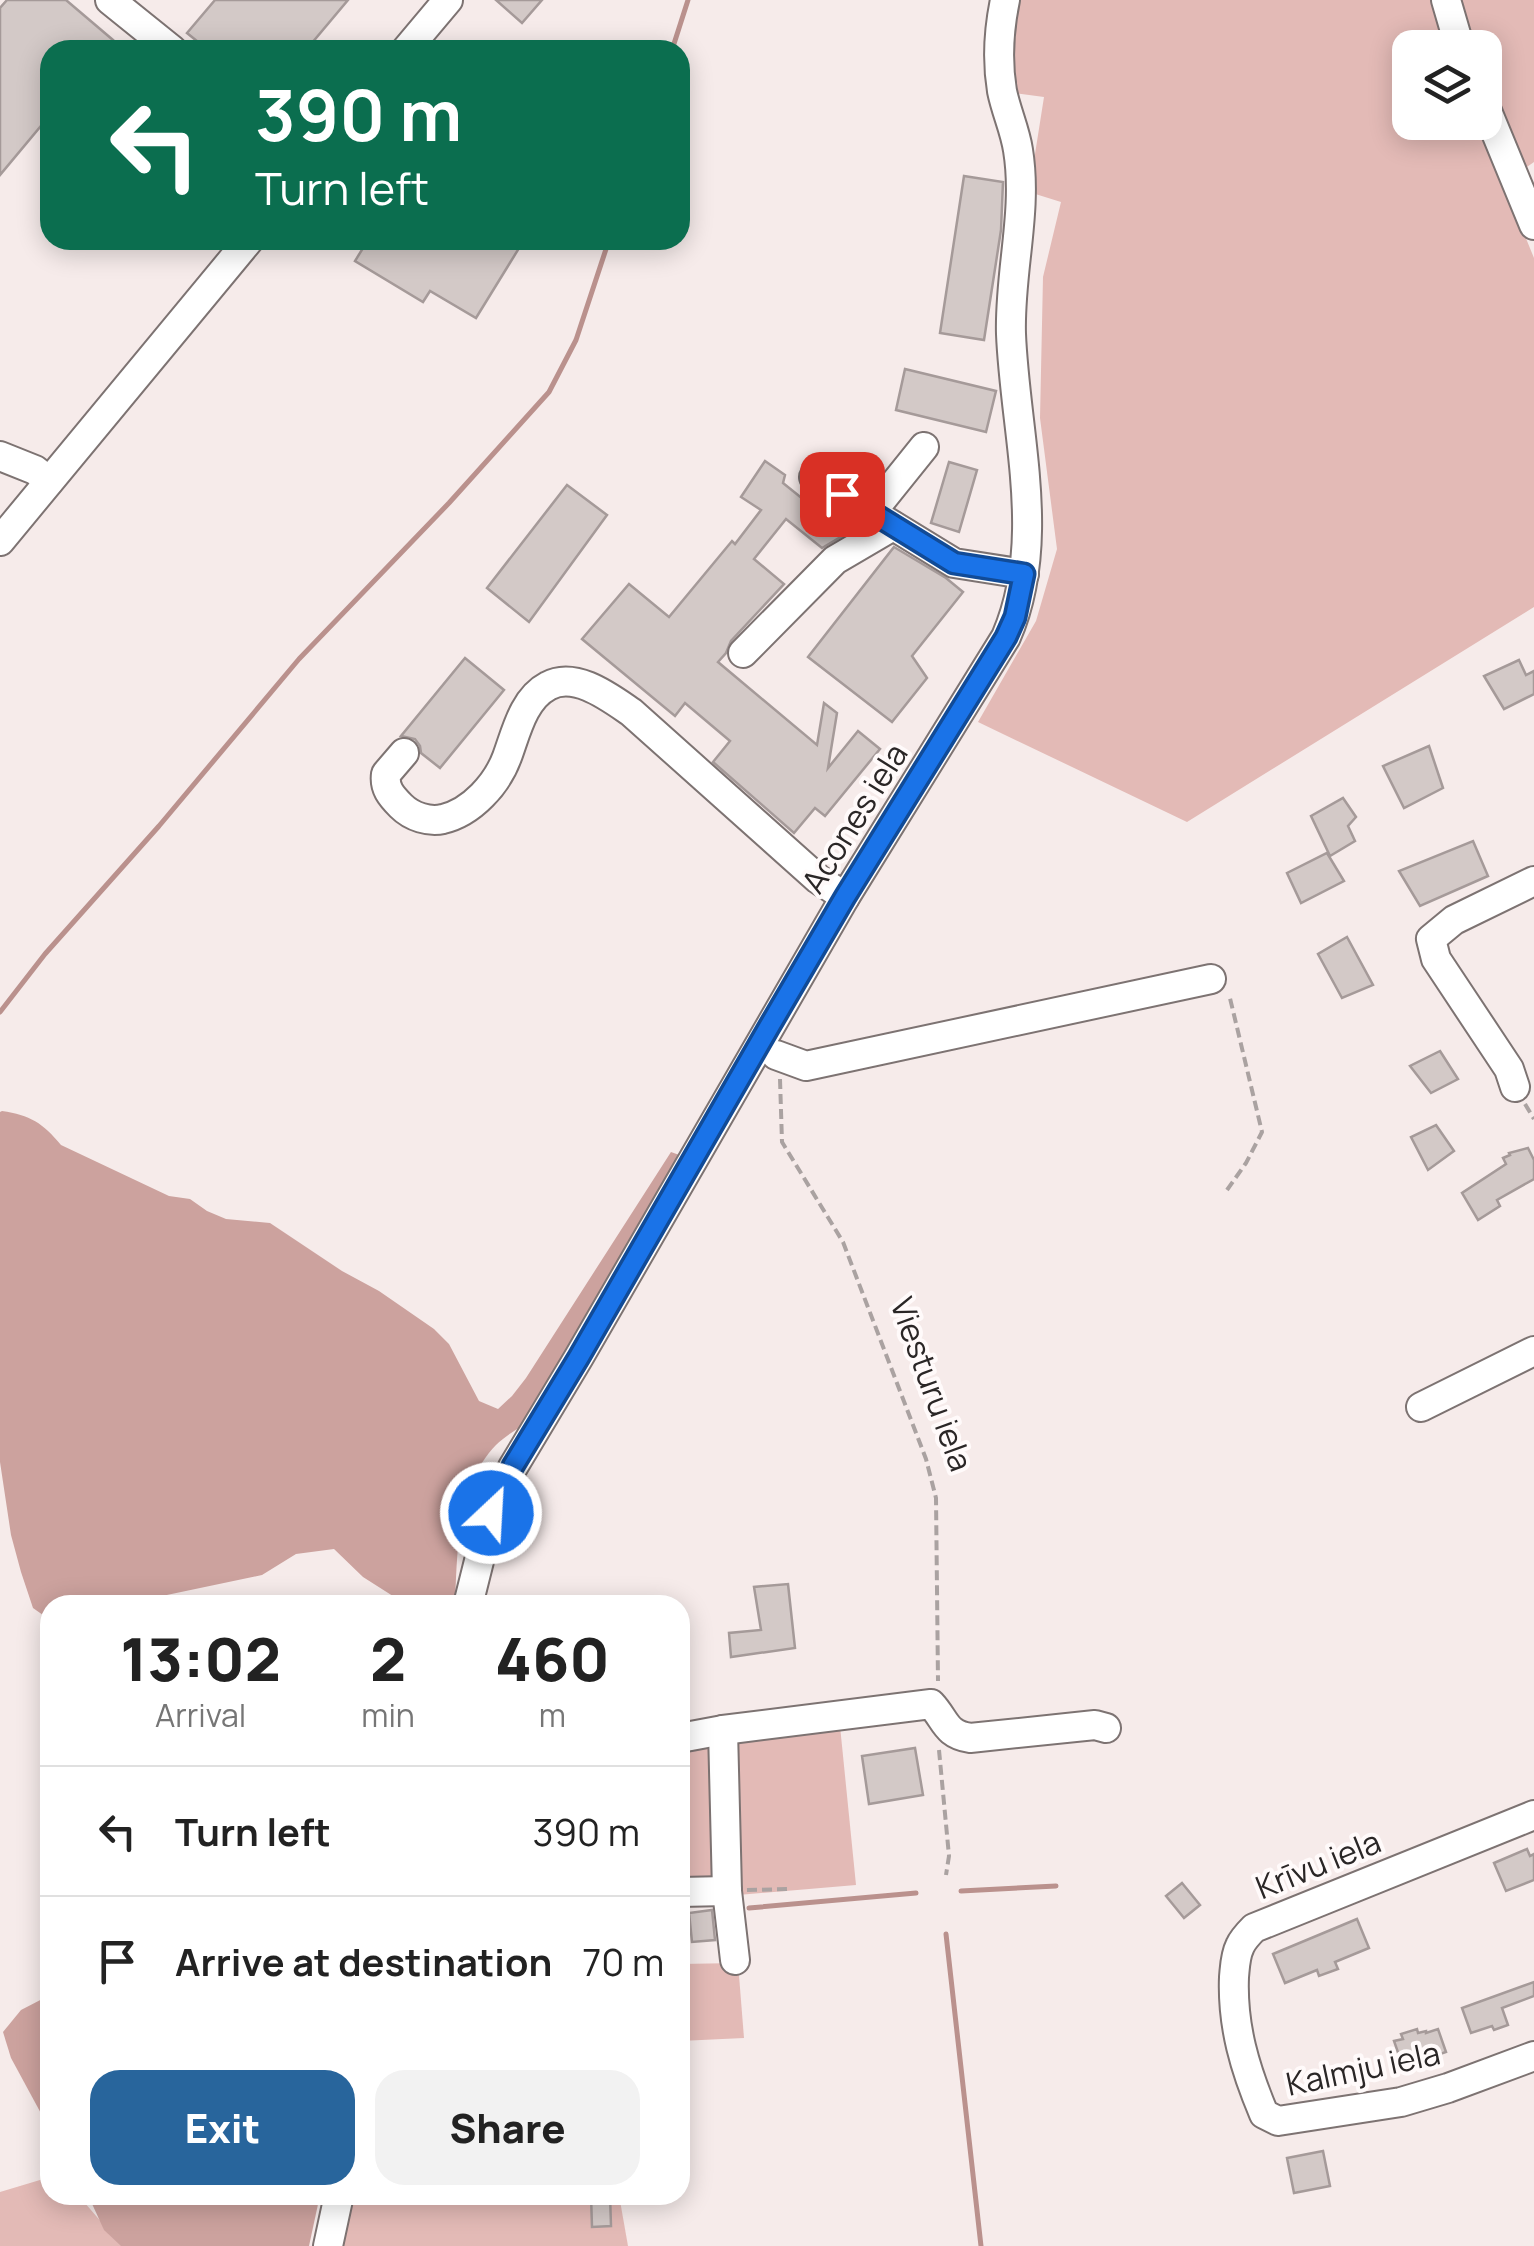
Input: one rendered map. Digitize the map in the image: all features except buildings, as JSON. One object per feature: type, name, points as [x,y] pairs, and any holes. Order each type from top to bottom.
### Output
[{"type":"street","points":[[110,0],[160,40]]},
{"type":"street","points":[[414,40],[448,0]]},
{"type":"street","name":"Acones iela","points":[[470,1595],[491,1513],[513,1466],[579,1357],[762,1023],[845,897],[1015,617],[1024,574],[1028,498],[1011,332],[1020,198],[1018,152],[1002,90],[999,28],[1005,0]]},
{"type":"street","points":[[1446,0],[1455,30]]},
{"type":"street","points":[[1499,140],[1534,225]]},
{"type":"street","points":[[0,541],[241,250]]},
{"type":"street","points":[[881,518],[879,503],[924,446]]},
{"type":"street","points":[[0,456],[35,470],[50,481]]},
{"type":"street","points":[[814,477],[954,563],[1024,574]]},
{"type":"street","points":[[743,653],[881,518]]},
{"type":"street","points":[[404,753],[386,774],[386,789],[396,801],[406,811],[431,820],[458,815],[482,796],[500,771],[526,708],[537,693],[558,681],[575,683],[631,712],[818,879],[845,897]]},
{"type":"street","points":[[1515,1087],[1509,1069],[1436,960],[1431,939],[1454,920],[1534,882]]},
{"type":"street","points":[[776,1055],[806,1066],[1210,979]]},
{"type":"street","points":[[1421,1407],[1534,1351]]},
{"type":"street","points":[[690,1736],[936,1709],[948,1729],[957,1736],[970,1738],[1095,1725],[1106,1728]]},
{"type":"street","points":[[723,1730],[727,1890],[734,1960]]},
{"type":"street","name":"Krīvu iela","points":[[1264,2114],[1240,2048],[1233,2000],[1240,1944],[1254,1928],[1534,1815]]},
{"type":"street","points":[[690,1892],[727,1890]]},
{"type":"street","name":"Kalmju iela","points":[[1264,2114],[1278,2121],[1401,2102],[1534,2056]]},
{"type":"street","points":[[328,2246],[337,2205]]},
{"type":"path","points":[[1210,979],[1223,984],[1231,997],[1262,1132],[1227,1190]]},
{"type":"path","name":"Viesturu iela","points":[[776,1055],[782,1142],[843,1242],[926,1459],[936,1498],[936,1709],[949,1856],[946,1875]]},
{"type":"path","points":[[727,1890],[789,1889]]},
{"type":"shaded area","points":[[1019,0],[1432,0],[1443,30],[1392,30],[1392,140],[1486,140],[1534,258],[1534,607],[1187,822],[978,722],[1036,621],[1057,549],[1040,418],[1043,277],[1061,202],[1029,192],[1044,97],[1015,93],[1009,80],[1014,8]]},
{"type":"shaded area","points":[[1457,0],[1534,0],[1534,162],[1524,169],[1502,117],[1502,30],[1467,30]]},
{"type":"shaded area","points":[[0,1112],[35,1121],[61,1145],[169,1196],[190,1199],[226,1219],[270,1223],[434,1329],[449,1344],[479,1401],[498,1409],[526,1378],[671,1152],[693,1160],[535,1417],[500,1441],[483,1461],[466,1499],[455,1595],[391,1595],[363,1577],[334,1549],[296,1554],[262,1575],[167,1595],[40,1595],[40,1613],[33,1608],[11,1535],[0,1462]]},
{"type":"shaded area","points":[[839,1716],[856,1885],[690,1899],[690,1737]]},
{"type":"shaded area","points":[[738,1963],[744,2038],[690,2041],[690,1964]]},
{"type":"shaded area","points":[[40,2000],[40,2112],[11,2058],[3,2032],[21,2010]]},
{"type":"shaded area","points":[[40,2180],[40,2205],[87,2205],[116,2239],[140,2246],[0,2246],[0,2192]]},
{"type":"shaded area","points":[[93,2205],[318,2205],[309,2246],[121,2246],[104,2230]]},
{"type":"shaded area","points":[[336,2205],[621,2205],[628,2246],[327,2246]]},
{"type":"waterway","points":[[675,40],[688,0]]},
{"type":"waterway","points":[[0,1012],[45,954],[299,659],[549,392],[576,340],[606,250]]},
{"type":"waterway","points":[[961,1891],[1056,1886]]},
{"type":"waterway","points":[[749,1908],[916,1893]]},
{"type":"waterway","points":[[946,1934],[981,2246]]},
{"type":"route","points":[[491,1513],[513,1466],[845,897],[1015,617],[1024,574],[954,563],[842,494]]}]
